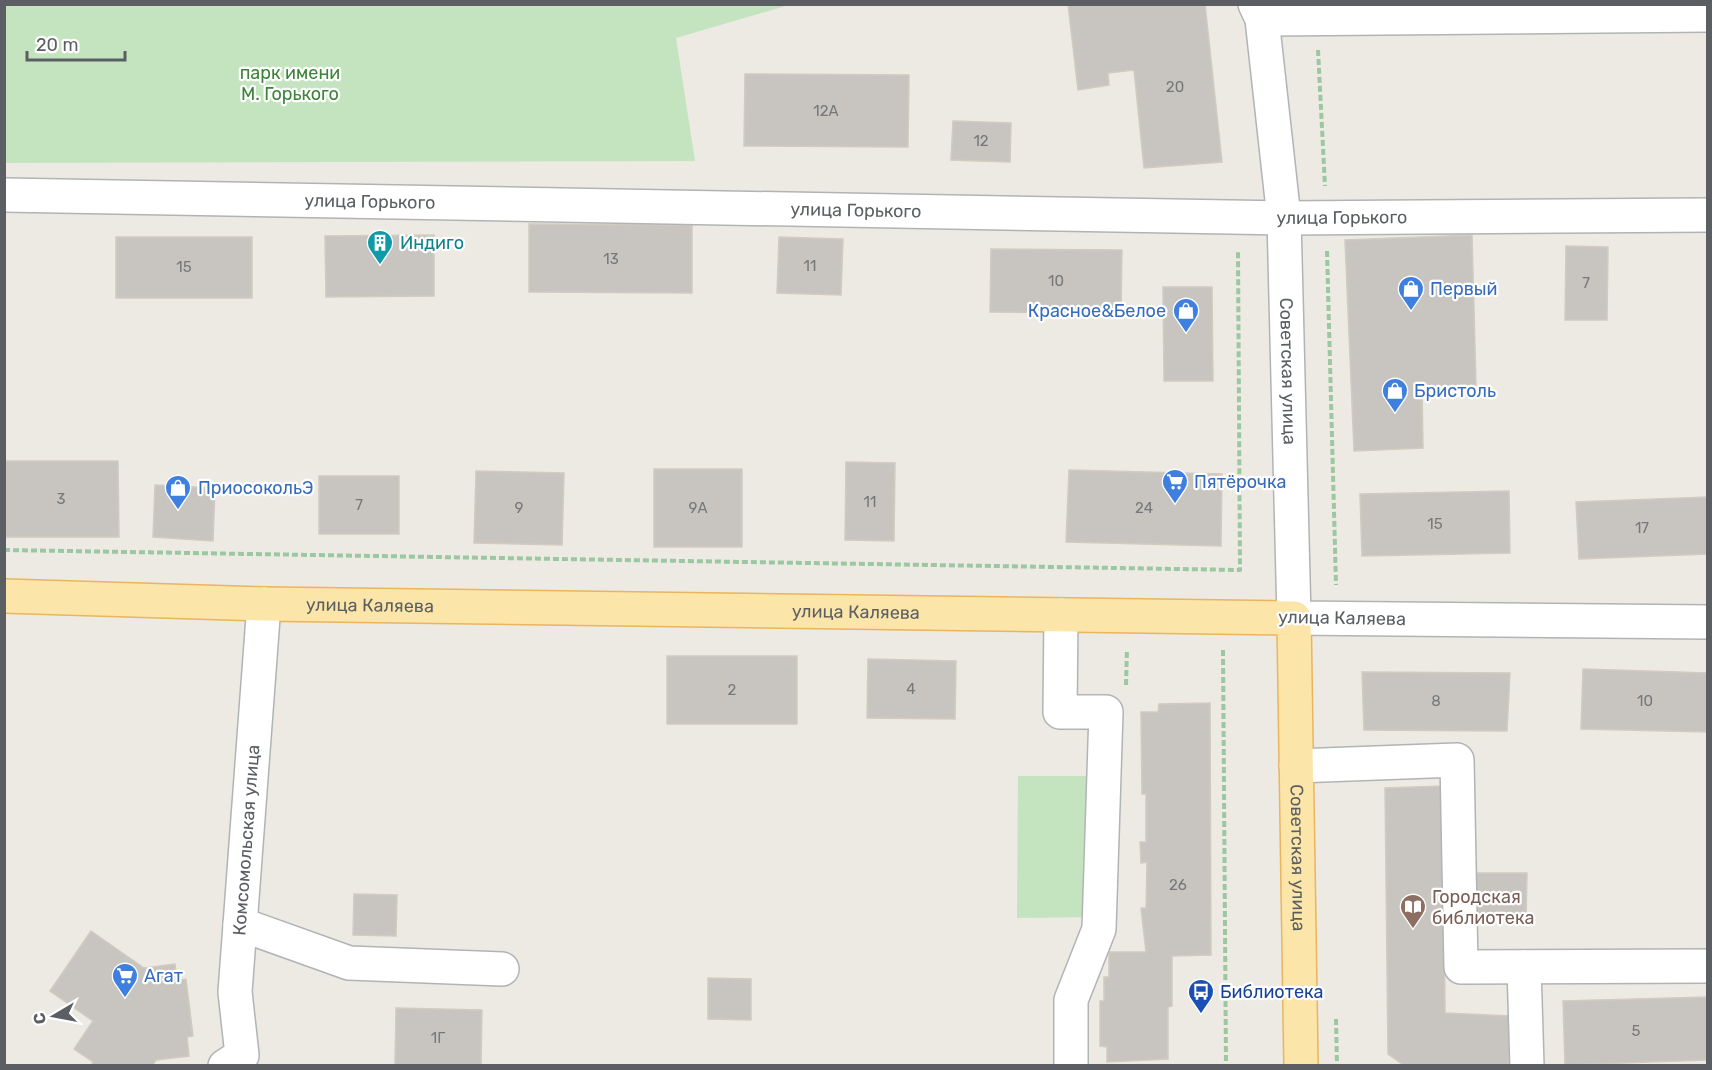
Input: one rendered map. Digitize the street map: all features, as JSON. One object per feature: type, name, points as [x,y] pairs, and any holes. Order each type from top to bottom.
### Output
[{"type":"main road","name":"улица Каляева","points":[[4,596],[264,604],[1294,618]]},
{"type":"main road","name":"Советская улица","points":[[1294,618],[1301,1065]]},
{"type":"street","points":[[1259,12],[1317,19],[1707,15]]},
{"type":"street","name":"Советская улица","points":[[1259,12],[1284,218],[1294,618]]},
{"type":"street","name":"улица Горького","points":[[4,195],[1284,218],[1707,215]]},
{"type":"street","name":"Комсомольская улица","points":[[225,1065],[242,1055],[235,992],[264,604]]},
{"type":"street","points":[[1061,615],[1060,712],[1106,712],[1099,929],[1071,1000],[1071,1065]]},
{"type":"street","name":"улица Каляева","points":[[1294,618],[1707,622]]},
{"type":"street","points":[[1296,766],[1457,760],[1461,967],[1707,966]]},
{"type":"street","points":[[240,924],[349,963],[502,969]]},
{"type":"street","points":[[1524,967],[1527,1065]]},
{"type":"path","points":[[1317,19],[1327,218],[1336,589],[1343,589]]},
{"type":"path","points":[[4,550],[1240,570],[1238,247]]},
{"type":"path","points":[[1116,649],[1138,649]]},
{"type":"path","points":[[1218,650],[1224,650],[1226,1065]]},
{"type":"green space","name":"парк имени М. Горького","points":[[4,5],[789,5],[676,38],[695,161],[5,163]]},
{"type":"green space","points":[[1018,776],[1104,776],[1100,917],[1017,918]]},
{"type":"building","points":[[1068,4],[1205,4],[1222,162],[1144,168],[1134,70],[1108,73],[1109,85],[1078,90]]},
{"type":"building","points":[[745,74],[909,75],[908,147],[744,146]]},
{"type":"building","points":[[953,121],[1011,123],[1010,162],[951,160]]},
{"type":"building","points":[[529,224],[692,225],[692,293],[529,292]]},
{"type":"building","name":"Индиго","points":[[434,235],[434,296],[326,297],[325,236]]},
{"type":"building","name":"Первый","points":[[1472,235],[1476,385],[1422,387],[1423,448],[1354,451],[1345,240]]},
{"type":"building","points":[[116,237],[252,237],[252,298],[116,298]]},
{"type":"building","points":[[779,237],[843,239],[841,295],[777,293]]},
{"type":"building","points":[[1566,246],[1608,247],[1607,320],[1565,320]]},
{"type":"building","points":[[991,249],[1122,250],[1121,313],[990,312]]},
{"type":"building","points":[[1163,287],[1212,287],[1213,381],[1164,381]]},
{"type":"building","points":[[4,461],[118,461],[119,537],[4,537]]},
{"type":"building","points":[[846,462],[895,463],[894,541],[845,540]]},
{"type":"building","points":[[654,469],[742,469],[742,547],[654,547]]},
{"type":"building","points":[[1069,470],[1222,474],[1221,546],[1066,542]]},
{"type":"building","points":[[476,471],[564,473],[562,545],[474,543]]},
{"type":"building","points":[[319,476],[399,476],[399,534],[319,534]]},
{"type":"building","points":[[155,485],[215,488],[213,541],[153,537]]},
{"type":"building","points":[[1509,491],[1510,553],[1362,556],[1360,494]]},
{"type":"building","points":[[1708,497],[1708,554],[1579,559],[1576,502]]},
{"type":"building","points":[[667,656],[797,656],[797,724],[667,724]]},
{"type":"building","points":[[868,659],[956,661],[955,719],[867,718]]},
{"type":"building","points":[[1583,669],[1708,673],[1708,732],[1581,729]]},
{"type":"building","points":[[1362,672],[1510,673],[1507,731],[1364,730]]},
{"type":"building","points":[[1210,703],[1211,955],[1172,956],[1172,1006],[1168,1007],[1168,1059],[1107,1062],[1107,1047],[1100,1046],[1100,1001],[1104,1001],[1104,977],[1109,977],[1109,952],[1146,952],[1141,908],[1146,908],[1147,862],[1141,863],[1140,842],[1146,842],[1146,794],[1142,794],[1141,712],[1158,712],[1159,704]]},
{"type":"building","points":[[1443,786],[1445,1013],[1510,1016],[1509,1066],[1405,1066],[1388,1054],[1385,788]]},
{"type":"building","points":[[1467,873],[1527,873],[1526,918],[1467,919]]},
{"type":"building","points":[[354,894],[397,895],[396,936],[353,935]]},
{"type":"building","name":"Агат","points":[[91,931],[144,968],[175,964],[177,980],[186,979],[193,1036],[187,1037],[189,1056],[156,1060],[152,1066],[91,1066],[93,1062],[74,1049],[93,1021],[50,991]]},
{"type":"building","points":[[708,978],[751,979],[751,1020],[708,1019]]},
{"type":"building","points":[[1708,997],[1708,1060],[1565,1065],[1563,1001]]},
{"type":"building","points":[[396,1008],[482,1010],[481,1066],[395,1066]]},
{"type":"place","name":"Индиго","points":[[380,266]]},
{"type":"place","name":"Первый","points":[[1411,312]]},
{"type":"place","name":"Красное&Белое","points":[[1186,334]]},
{"type":"place","name":"Бристоль","points":[[1395,414]]},
{"type":"place","name":"Пятёрочка","points":[[1175,505]]},
{"type":"place","name":"ПриосокольЭ","points":[[178,511]]},
{"type":"place","name":"Городская библиотека","points":[[1413,930]]},
{"type":"place","name":"Агат","points":[[125,999]]},
{"type":"place","name":"Библиотека","points":[[1201,1015]]}]
